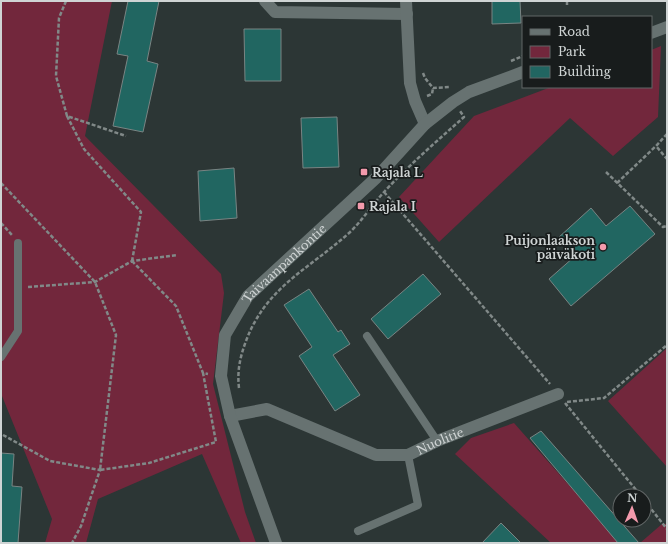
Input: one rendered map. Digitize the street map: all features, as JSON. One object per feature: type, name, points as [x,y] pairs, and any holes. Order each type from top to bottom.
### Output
[{"type":"street","points":[[265,1],[275,12],[407,14]]},
{"type":"street","points":[[406,1],[410,83],[415,102],[425,124]]},
{"type":"street","points":[[652,33],[667,27]]},
{"type":"street","name":"Taivaanpankontie","points":[[276,543],[230,416],[221,376],[225,335],[248,296],[376,178],[425,124],[453,102],[469,92],[522,72]]},
{"type":"street","name":"Nuolitie","points":[[230,416],[267,409],[376,454],[408,455],[437,441],[561,398]]},
{"type":"lane","points":[[1,356],[18,331],[18,243]]},
{"type":"lane","points":[[367,336],[437,441]]},
{"type":"lane","points":[[358,531],[418,505],[408,455]]},
{"type":"path","points":[[66,1],[60,18],[56,76],[67,116],[84,149],[141,212],[132,261]]},
{"type":"path","points":[[67,116],[126,136]]},
{"type":"path","points":[[242,413],[238,375],[240,357],[251,327],[262,308],[291,278],[349,232],[384,192],[464,117]]},
{"type":"path","points":[[617,182],[667,134]]},
{"type":"path","points":[[656,146],[667,159]]},
{"type":"path","points":[[606,172],[663,227],[667,226]]},
{"type":"path","points":[[1,183],[95,282],[116,335],[100,470],[81,526],[72,543]]},
{"type":"path","points":[[384,192],[561,398],[634,488]]},
{"type":"path","points":[[1,223],[18,243]]},
{"type":"path","points":[[18,288],[95,282],[132,261],[177,255]]},
{"type":"path","points":[[4,435],[50,461],[100,470],[149,463],[216,442],[203,373],[176,306],[132,261]]},
{"type":"path","points":[[561,398],[604,398],[667,345]]},
{"type":"path","points":[[203,373],[221,376],[238,375]]},
{"type":"path","points":[[652,510],[667,529]]},
{"type":"green space","points":[[1,1],[112,1],[85,136],[221,274],[224,293],[213,384],[245,512],[256,543],[241,543],[202,454],[98,499],[86,543],[45,543],[52,519],[2,396],[1,397]]},
{"type":"green space","points":[[661,46],[658,117],[613,156],[570,118],[439,242],[399,197],[474,116],[548,88],[652,88],[652,50]]},
{"type":"green space","points":[[667,348],[667,467],[608,401]]},
{"type":"green space","points":[[514,423],[620,543],[551,543],[455,454],[471,438]]},
{"type":"green space","points":[[662,524],[667,524],[667,543],[640,543]]},
{"type":"building","points":[[128,1],[159,1],[147,61],[158,64],[143,132],[113,126],[128,56],[117,54]]},
{"type":"building","points":[[492,1],[520,1],[521,23],[492,24]]},
{"type":"building","points":[[244,29],[281,29],[281,81],[245,81]]},
{"type":"building","points":[[337,117],[339,167],[303,168],[301,118]]},
{"type":"building","points":[[234,168],[237,218],[200,221],[198,171]]},
{"type":"building","name":"Puijonlaakson päiväkoti","points":[[630,206],[655,234],[571,306],[549,279],[574,257],[558,238],[591,208],[606,226]]},
{"type":"building","points":[[423,274],[441,294],[388,339],[371,319]]},
{"type":"building","points":[[309,289],[338,332],[341,330],[350,344],[333,355],[360,395],[335,411],[299,356],[312,347],[284,305]]},
{"type":"building","points":[[541,431],[612,512],[612,528],[626,528],[639,543],[618,543],[530,438]]},
{"type":"building","points":[[1,453],[14,454],[12,486],[22,487],[18,543],[1,543]]},
{"type":"building","points":[[501,523],[521,543],[482,543]]},
{"type":"place","name":"Rajala L","points":[[364,172]]},
{"type":"place","name":"Rajala I","points":[[361,206]]},
{"type":"place","name":"Puijonlaakson päiväkoti","points":[[603,247]]}]
